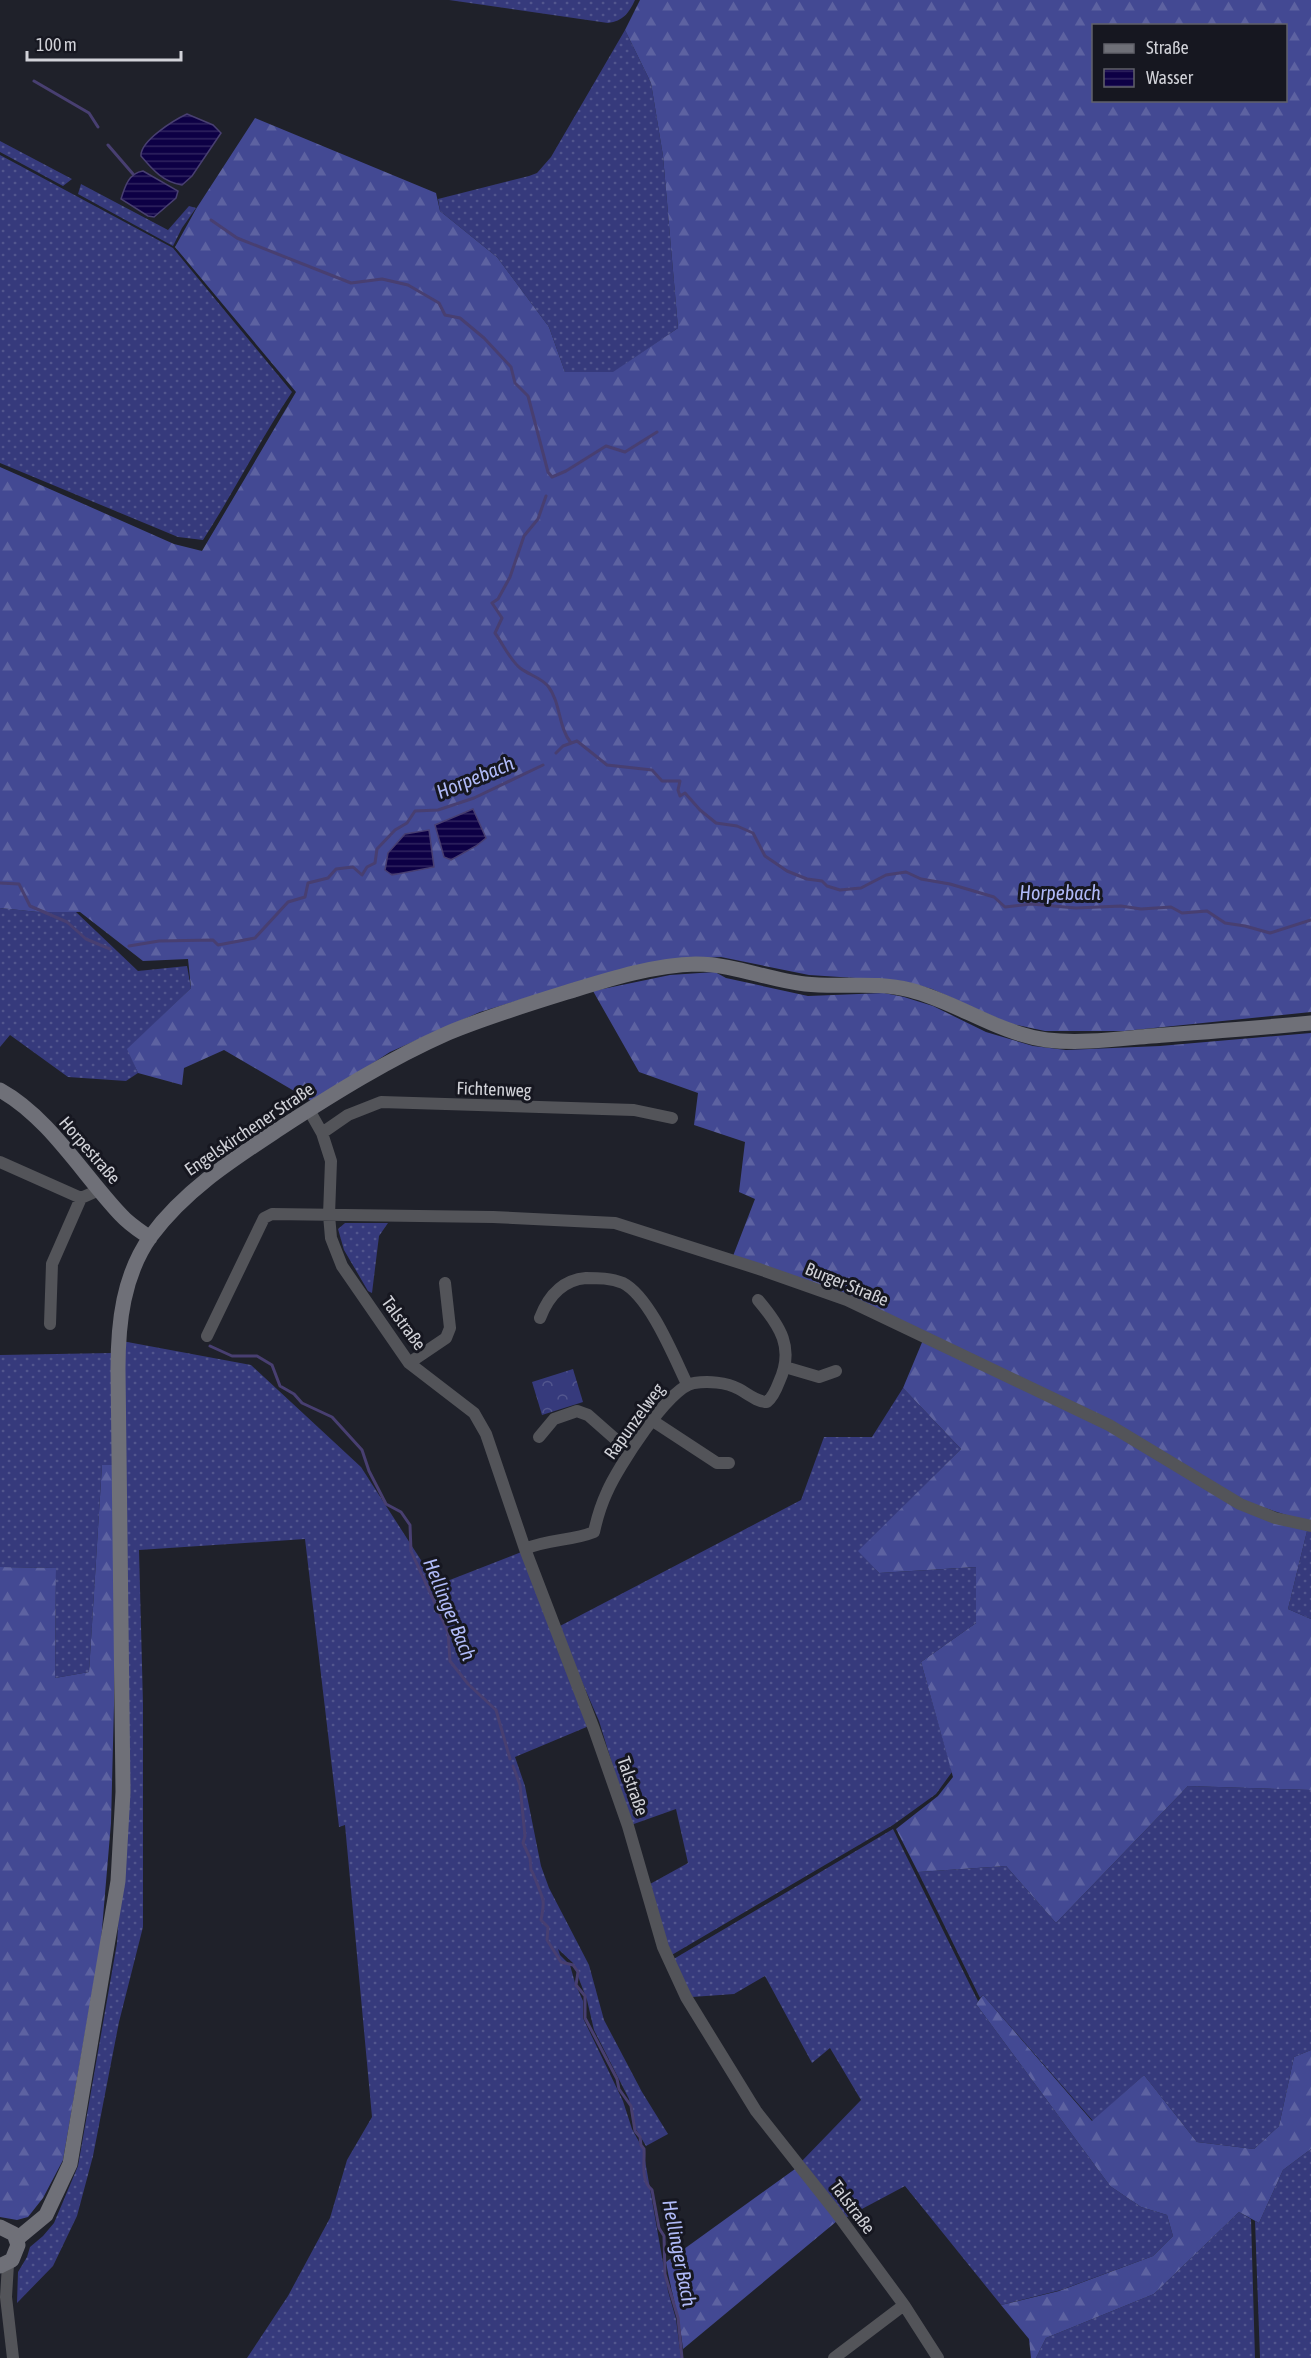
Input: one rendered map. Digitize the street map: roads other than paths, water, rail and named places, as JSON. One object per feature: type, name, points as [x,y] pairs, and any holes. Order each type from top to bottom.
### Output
[{"type":"street","name":"Engelskirchener Straße","points":[[17,2239],[46,2215],[70,2164],[115,1901],[123,1792],[118,1333],[126,1289],[150,1238],[187,1195],[221,1167],[309,1110],[393,1060],[485,1018],[628,975],[670,966],[693,964],[740,968],[801,984],[874,985],[911,990],[1007,1030],[1048,1040],[1090,1041],[1311,1023]]},
{"type":"street","name":"Horpestraße","points":[[0,1090],[10,1095],[60,1141],[123,1217],[150,1238]]},
{"type":"street","name":"Fichtenweg","points":[[322,1132],[348,1115],[381,1102],[634,1110],[672,1118]]},
{"type":"street","name":"Talstraße","points":[[309,1110],[322,1132],[331,1161],[329,1215],[333,1246],[342,1266],[409,1363],[474,1413],[486,1434],[525,1549],[594,1729],[628,1826],[663,1947],[686,1997],[756,2111],[835,2211],[904,2305],[938,2358]]},
{"type":"street","points":[[0,1162],[81,1198]]},
{"type":"street","points":[[50,1324],[52,1264],[81,1198],[99,1190]]},
{"type":"street","points":[[207,1336],[264,1218],[272,1214],[329,1215]]},
{"type":"street","name":"Burger Straße","points":[[329,1215],[493,1217],[615,1223],[686,1245],[846,1300],[1109,1425],[1240,1504],[1275,1518],[1311,1526]]},
{"type":"street","points":[[540,1318],[545,1305],[566,1283],[595,1278],[625,1284],[653,1317],[687,1384]]},
{"type":"street","points":[[409,1363],[446,1338],[450,1328],[445,1283]]},
{"type":"street","points":[[758,1300],[783,1335],[786,1349],[785,1368],[819,1377],[836,1371]]},
{"type":"street","name":"Rapunzelweg","points":[[525,1549],[542,1542],[594,1532],[597,1517],[608,1490],[630,1452],[668,1399],[687,1384],[711,1382],[724,1384],[736,1387],[761,1402],[767,1402],[772,1398],[785,1368]]},
{"type":"street","points":[[539,1437],[554,1419],[577,1411],[588,1415],[630,1452]]},
{"type":"street","points":[[653,1421],[717,1463],[729,1463]]},
{"type":"street","points":[[0,2227],[10,2230],[17,2239],[16,2256],[4,2265],[13,2358]]},
{"type":"street","points":[[0,2280],[6,2297]]},
{"type":"street","points":[[834,2358],[904,2305]]},
{"type":"water","points":[[187,114],[213,125],[221,133],[192,176],[182,185],[154,171],[141,156],[142,150],[152,138],[166,126]]},
{"type":"water","points":[[143,171],[178,191],[176,198],[154,217],[148,216],[121,199],[131,177]]},
{"type":"water","points":[[473,809],[486,838],[451,860],[444,857],[435,825]]},
{"type":"water","points":[[429,830],[434,867],[392,875],[385,870],[388,853],[405,834]]},
{"type":"waterway","points":[[34,81],[89,113],[98,127]]},
{"type":"waterway","points":[[108,145],[133,174]]},
{"type":"waterway","points":[[211,220],[237,238],[351,283],[382,279],[408,285],[439,303],[445,315],[460,318],[484,338],[511,367],[515,383],[528,396],[548,472],[552,477],[606,446],[625,452],[657,432]]},
{"type":"waterway","points":[[546,496],[538,519],[524,536],[510,577],[498,599],[492,603],[502,618],[495,633],[516,665],[548,686],[571,743]]},
{"type":"waterway","name":"Horpebach","points":[[556,753],[563,746],[577,741],[607,765],[652,770],[662,781],[680,781],[678,790],[680,796],[685,793],[716,823],[737,826],[753,833],[765,856],[787,871],[807,879],[822,881],[827,886],[840,890],[861,888],[886,875],[906,872],[921,879],[950,884],[994,897],[1005,907],[1031,904],[1076,908],[1171,907],[1182,913],[1207,911],[1225,923],[1270,933],[1311,920]]},
{"type":"waterway","name":"Horpebach","points":[[129,946],[159,941],[213,940],[218,945],[255,938],[288,902],[305,897],[308,883],[328,878],[336,869],[353,867],[362,875],[367,867],[375,863],[377,849],[395,830],[407,823],[415,811],[438,810],[474,798],[543,765]]},
{"type":"waterway","name":"Horpebach","points":[[0,883],[19,884],[30,906],[67,922],[86,939],[110,949]]},
{"type":"waterway","name":"Hellinger Bach","points":[[210,1346],[232,1356],[257,1356],[272,1365],[280,1386],[294,1394],[302,1403],[332,1417],[362,1450],[369,1471],[386,1504],[401,1512],[410,1525],[411,1551],[448,1632],[450,1661],[468,1684],[496,1710],[510,1759]]},
{"type":"waterway","name":"Hellinger Bach","points":[[513,1766],[520,1785],[525,1836],[523,1843],[543,1899],[541,1920],[548,1927],[547,1940],[561,1962],[573,1965],[578,1972],[576,1985],[585,1996],[585,2018],[617,2079],[619,2089],[631,2106],[635,2131],[644,2149],[644,2176],[652,2190],[659,2228],[664,2236],[665,2274],[678,2318],[682,2358]]}]
